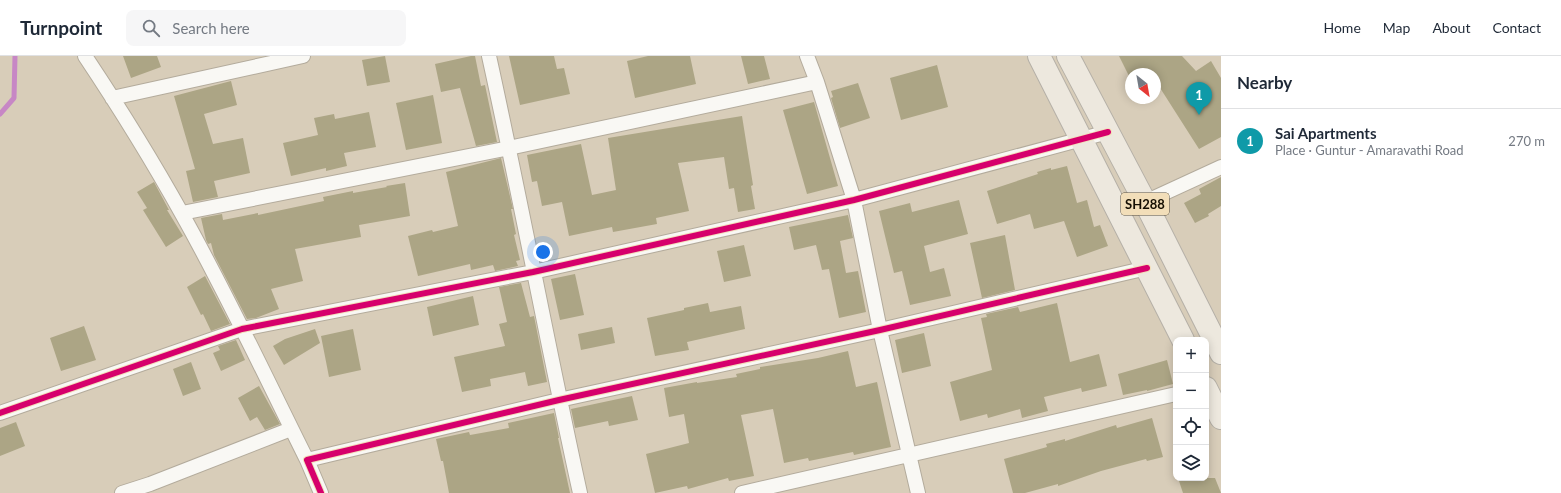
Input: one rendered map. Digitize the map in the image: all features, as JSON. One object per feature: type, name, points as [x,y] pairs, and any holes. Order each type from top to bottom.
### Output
[{"type":"main road","name":"SH288","points":[[1039,56],[1182,337]]},
{"type":"main road","name":"SH288","points":[[1068,56],[1221,353]]},
{"type":"main road","points":[[1209,394],[1221,418]]},
{"type":"street","points":[[85,56],[182,213],[242,329],[307,460],[321,493]]},
{"type":"street","points":[[112,98],[303,56]]},
{"type":"street","points":[[489,56],[509,148],[559,400],[580,493]]},
{"type":"street","points":[[807,56],[817,82],[854,200],[880,330],[918,493]]},
{"type":"street","points":[[182,213],[509,148],[817,82]]},
{"type":"street","points":[[0,413],[242,329],[533,272],[854,200],[1108,132]]},
{"type":"street","points":[[1144,202],[1221,167]]},
{"type":"street","points":[[307,460],[559,400],[880,330],[1147,268]]},
{"type":"street","points":[[742,493],[1173,395]]},
{"type":"street","points":[[122,493],[150,484],[291,429]]},
{"type":"building","points":[[123,56],[157,56],[161,67],[131,78]]},
{"type":"building","points":[[385,56],[390,82],[367,86],[362,60]]},
{"type":"building","points":[[475,56],[481,86],[485,85],[497,142],[476,146],[460,88],[441,92],[435,64]]},
{"type":"building","points":[[509,56],[554,56],[557,69],[564,68],[570,94],[520,105]]},
{"type":"building","points":[[648,56],[690,56],[696,84],[635,98],[627,61]]},
{"type":"building","points":[[741,56],[764,56],[770,79],[748,84]]},
{"type":"building","points":[[1119,56],[1182,56],[1196,71],[1211,61],[1221,78],[1221,137],[1199,149],[1161,89],[1161,68],[1125,68]]},
{"type":"building","points":[[937,65],[948,107],[901,120],[890,78]]},
{"type":"building","points":[[231,81],[237,105],[204,114],[213,144],[243,138],[250,173],[214,181],[218,197],[193,202],[186,171],[195,169],[174,96]]},
{"type":"building","points":[[858,83],[870,118],[840,128],[831,98],[833,97],[831,91]]},
{"type":"building","points":[[433,95],[442,143],[406,150],[396,103]]},
{"type":"building","points":[[814,102],[838,186],[807,194],[783,110]]},
{"type":"building","points":[[369,112],[376,147],[344,153],[347,166],[326,171],[326,168],[291,176],[283,143],[318,135],[314,118],[334,114],[335,119]]},
{"type":"building","points":[[742,116],[753,185],[751,186],[755,209],[738,212],[734,188],[729,189],[724,157],[678,163],[689,211],[656,218],[657,224],[613,232],[612,227],[569,236],[562,202],[542,206],[537,181],[532,182],[527,155],[581,144],[592,195],[616,190],[608,138]]},
{"type":"building","points":[[501,158],[513,209],[511,209],[516,234],[514,235],[520,260],[516,261],[518,266],[495,271],[493,265],[471,270],[470,264],[418,276],[408,236],[458,226],[446,172]]},
{"type":"building","points":[[1067,166],[1077,203],[1087,200],[1094,227],[1100,225],[1108,246],[1077,257],[1064,221],[1034,229],[1030,214],[997,224],[987,191],[1038,174],[1037,172]]},
{"type":"building","points":[[1221,177],[1221,206],[1208,214],[1209,216],[1195,223],[1184,203],[1201,194],[1199,189]]},
{"type":"building","points":[[154,182],[169,210],[167,210],[183,236],[166,247],[143,210],[147,208],[137,192]]},
{"type":"building","points":[[405,183],[410,216],[359,225],[361,237],[295,249],[303,281],[271,289],[279,309],[256,318],[247,319],[214,255],[211,243],[208,244],[206,240],[201,218],[222,214],[223,220],[258,213],[258,215],[324,201],[323,197]]},
{"type":"building","points":[[959,200],[968,234],[924,246],[930,272],[944,268],[951,296],[910,305],[902,271],[894,273],[879,211],[910,203],[912,212]]},
{"type":"building","points":[[848,215],[853,238],[840,241],[846,273],[858,271],[866,312],[839,318],[829,269],[822,270],[816,245],[794,250],[789,227]]},
{"type":"building","points":[[1005,235],[1015,290],[982,298],[970,243]]},
{"type":"building","points":[[744,245],[751,276],[724,282],[717,251]]},
{"type":"building","points":[[575,274],[584,315],[560,320],[551,279]]},
{"type":"building","points":[[205,276],[230,324],[211,331],[187,287]]},
{"type":"building","points":[[521,283],[530,317],[534,316],[547,382],[528,386],[525,372],[490,379],[491,386],[462,392],[454,357],[505,346],[499,324],[507,322],[499,287]]},
{"type":"building","points":[[473,296],[479,325],[433,336],[427,307]]},
{"type":"building","points":[[708,303],[710,312],[741,306],[745,329],[687,342],[689,350],[655,356],[647,318]]},
{"type":"building","points":[[1057,303],[1070,362],[1099,354],[1107,386],[1082,392],[1081,388],[1044,397],[1048,411],[1022,418],[1020,409],[988,418],[987,414],[960,421],[950,382],[992,370],[981,318],[987,317],[986,314],[1018,307],[1020,312]]},
{"type":"building","points":[[84,326],[96,360],[61,371],[50,338]]},
{"type":"building","points":[[612,327],[615,343],[581,350],[578,334]]},
{"type":"building","points":[[315,329],[320,343],[284,365],[273,346],[285,339]]},
{"type":"building","points":[[353,329],[361,370],[329,377],[321,336]]},
{"type":"building","points":[[924,333],[931,366],[902,373],[895,340]]},
{"type":"building","points":[[236,340],[245,360],[221,371],[213,353],[220,350],[218,346]]},
{"type":"building","points":[[848,351],[856,387],[877,382],[891,447],[854,455],[853,452],[809,461],[808,458],[784,463],[773,409],[741,415],[754,476],[729,481],[728,478],[688,489],[687,486],[655,493],[646,454],[689,443],[684,414],[669,417],[664,388],[737,377],[736,374],[760,369],[760,367],[818,358]]},
{"type":"building","points":[[1167,360],[1173,384],[1147,391],[1123,395],[1118,374]]},
{"type":"building","points":[[191,362],[201,389],[183,396],[173,369]]},
{"type":"building","points":[[259,386],[280,424],[265,430],[257,417],[250,421],[238,398]]},
{"type":"building","points":[[632,396],[638,420],[609,426],[608,421],[575,428],[571,409]]},
{"type":"building","points":[[554,413],[570,493],[449,493],[443,461],[441,461],[436,439],[469,432],[470,435],[509,428],[508,423]]},
{"type":"building","points":[[1152,418],[1163,457],[1147,461],[1146,459],[1101,471],[1058,486],[1058,484],[1025,493],[1013,493],[1004,459],[1047,447],[1046,444],[1065,439],[1065,441],[1116,425],[1117,428]]},
{"type":"building","points":[[16,422],[25,446],[0,456],[0,428]]},
{"type":"building","points":[[1209,478],[1215,478],[1221,493],[1183,493],[1179,481],[1209,481]]},
{"type":"waterway","points":[[0,114],[14,98],[15,56]]},
{"type":"cycle path","points":[[0,413],[242,329],[533,272],[854,200],[1108,132]]},
{"type":"cycle path","points":[[321,493],[307,460],[559,400],[880,330],[1147,268]]},
{"type":"place","name":"Sai Apartments","points":[[1199,115]]}]
